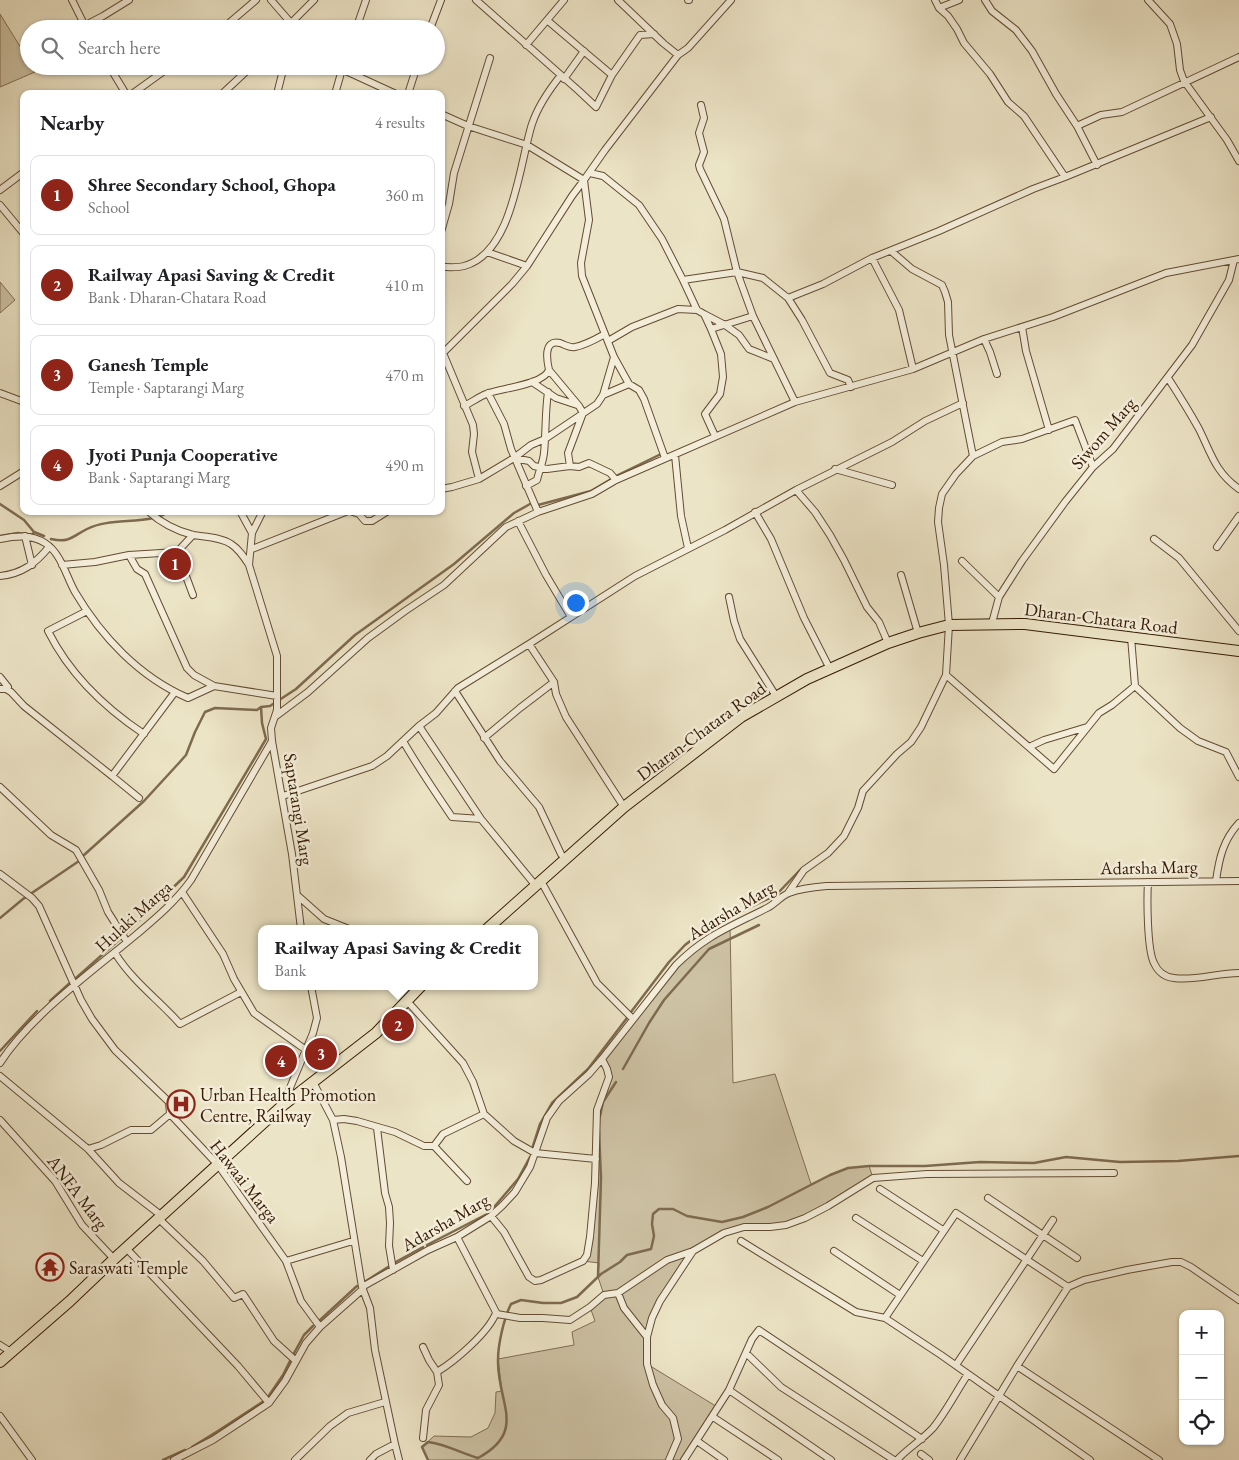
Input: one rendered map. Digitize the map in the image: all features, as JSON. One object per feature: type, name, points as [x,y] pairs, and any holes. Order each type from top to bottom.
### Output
[{"type":"main road","name":"Dharan-Chatara Road","points":[[492,925],[624,807],[717,734],[741,717],[807,679],[888,643],[949,625],[992,623],[1025,624],[1239,651]]},
{"type":"main road","points":[[0,1362],[70,1301],[282,1106],[376,1033],[417,990]]},
{"type":"street","points":[[72,0],[82,20]]},
{"type":"street","points":[[96,20],[129,0]]},
{"type":"street","points":[[233,20],[256,0]]},
{"type":"street","points":[[271,0],[286,20]]},
{"type":"street","points":[[296,20],[314,0]]},
{"type":"street","points":[[359,20],[366,0]]},
{"type":"street","points":[[433,20],[441,0]]},
{"type":"street","points":[[476,0],[596,107],[612,75],[640,35],[654,34]]},
{"type":"street","points":[[526,46],[564,0]]},
{"type":"street","points":[[618,0],[678,55]]},
{"type":"street","points":[[445,351],[512,284],[527,266],[572,196],[605,150],[678,55],[688,48],[731,0]]},
{"type":"street","points":[[935,0],[939,8],[958,29],[964,43],[990,74],[1008,102],[1024,116],[1066,177]]},
{"type":"street","points":[[939,8],[959,0]]},
{"type":"street","points":[[985,0],[992,11],[1016,30],[1032,51],[1056,94],[1077,126],[1097,165]]},
{"type":"street","points":[[1148,0],[1170,24],[1177,44],[1180,70],[1184,81],[1238,158]]},
{"type":"street","points":[[548,21],[612,75]]},
{"type":"street","points":[[445,268],[464,266],[477,260],[496,241],[510,208],[532,123],[543,99],[584,51]]},
{"type":"street","points":[[1077,126],[1101,115],[1122,112],[1239,56]]},
{"type":"street","points":[[445,218],[454,173],[490,58]]},
{"type":"street","points":[[114,75],[124,90]]},
{"type":"street","points":[[138,90],[158,75]]},
{"type":"street","points":[[226,90],[242,75]]},
{"type":"street","points":[[278,90],[282,75]]},
{"type":"street","points":[[337,90],[340,75]]},
{"type":"street","points":[[357,75],[388,90]]},
{"type":"street","points":[[409,90],[413,75]]},
{"type":"street","points":[[701,105],[704,118],[699,133],[704,152],[700,169],[724,219],[737,272],[754,316],[795,402]]},
{"type":"street","points":[[445,116],[468,126],[527,145],[584,180]]},
{"type":"street","points":[[788,298],[823,284],[872,258],[1210,117]]},
{"type":"street","points":[[590,173],[603,176],[639,205],[662,239],[697,310]]},
{"type":"street","points":[[0,190],[20,175]]},
{"type":"street","points":[[584,180],[589,220],[581,263],[582,276],[614,357],[629,384],[639,390],[644,399],[665,458]]},
{"type":"street","points":[[0,205],[20,229]]},
{"type":"street","points":[[891,250],[912,269],[942,285],[948,302],[948,335],[973,456]]},
{"type":"street","points":[[487,252],[527,266]]},
{"type":"street","points":[[872,258],[899,310],[913,369]]},
{"type":"street","points":[[277,713],[308,692],[368,638],[398,615],[444,585],[506,527],[518,521],[538,512],[592,494],[616,480],[795,402],[913,369],[984,339],[1053,317],[1166,273],[1236,259]]},
{"type":"street","name":"Siwom Marg","points":[[992,623],[999,597],[1022,561],[1065,502],[1093,467],[1113,449],[1192,345],[1220,298],[1236,259]]},
{"type":"street","points":[[683,280],[737,272],[763,278],[788,298],[830,373],[848,380],[851,387]]},
{"type":"street","points":[[608,341],[632,326],[678,309],[697,310],[725,325],[739,336],[749,349],[774,358]]},
{"type":"street","points":[[704,314],[721,354],[723,376],[720,394],[704,414],[715,436]]},
{"type":"street","points":[[711,329],[754,316]]},
{"type":"street","points":[[1022,326],[1026,351],[1049,430]]},
{"type":"street","points":[[583,413],[549,370],[546,352],[548,347],[554,343],[573,347],[605,334]]},
{"type":"street","points":[[984,339],[996,374]]},
{"type":"street","points":[[445,488],[479,479],[514,458],[531,444],[545,439],[597,404],[604,394],[614,357]]},
{"type":"street","points":[[445,361],[473,425],[472,452],[479,479]]},
{"type":"street","points":[[464,406],[488,393],[532,382],[545,376],[549,370]]},
{"type":"street","points":[[1168,378],[1199,429],[1209,454],[1219,471],[1228,482],[1239,489]]},
{"type":"street","points":[[532,382],[556,398],[579,406]]},
{"type":"street","points":[[604,394],[629,384]]},
{"type":"street","points":[[526,486],[537,480],[542,468],[548,392]]},
{"type":"street","points":[[0,393],[20,400]]},
{"type":"street","points":[[488,393],[504,424],[514,458],[538,512]]},
{"type":"street","points":[[283,796],[372,766],[387,756],[436,713],[455,691],[635,576],[835,469],[892,442],[925,421],[963,403]]},
{"type":"street","points":[[570,466],[568,452],[583,413]]},
{"type":"street","points":[[788,893],[804,870],[828,853],[844,836],[858,808],[863,791],[897,754],[911,742],[921,727],[946,676],[949,625],[938,522],[942,494],[956,474],[973,456],[1002,442],[1022,439],[1075,420],[1093,467]]},
{"type":"street","points":[[674,455],[681,516],[688,548]]},
{"type":"street","points":[[514,458],[529,461],[534,466],[547,469],[570,466],[579,468],[590,463],[610,473],[616,480]]},
{"type":"street","points":[[835,469],[892,485]]},
{"type":"street","points":[[0,486],[20,474]]},
{"type":"street","points":[[796,490],[815,512],[830,535],[867,608],[879,622],[888,643]]},
{"type":"street","points":[[755,512],[770,539],[804,618],[830,670]]},
{"type":"street","points":[[242,515],[252,533]]},
{"type":"street","points":[[249,565],[252,533],[261,515]]},
{"type":"street","points":[[252,549],[339,515]]},
{"type":"street","points":[[360,515],[365,521],[372,520],[381,515]]},
{"type":"street","points":[[154,516],[194,535],[231,543],[241,552],[249,565]]},
{"type":"street","points":[[1217,547],[1239,516]]},
{"type":"street","points":[[518,521],[546,575],[571,617]]},
{"type":"street","points":[[62,565],[94,562],[129,555],[176,552],[194,535]]},
{"type":"street","points":[[25,536],[32,565]]},
{"type":"street","points":[[0,539],[25,536],[39,540],[49,547],[62,565],[87,611],[122,654],[140,670],[188,698],[214,686]]},
{"type":"street","points":[[1154,539],[1179,558],[1239,631]]},
{"type":"street","points":[[0,576],[12,575],[32,565],[49,547]]},
{"type":"street","points":[[176,552],[194,595]]},
{"type":"street","points":[[129,555],[137,569],[148,578],[187,668],[194,675],[214,686],[277,698]]},
{"type":"street","points":[[962,561],[999,597]]},
{"type":"street","name":"Saptarangi Marg","points":[[249,565],[277,656],[277,713],[272,728],[272,741],[283,796],[301,925]]},
{"type":"street","points":[[901,575],[918,633]]},
{"type":"street","points":[[730,597],[734,621],[740,639],[776,696]]},
{"type":"street","points":[[87,611],[48,631],[58,651],[83,682],[107,705],[144,734]]},
{"type":"street","points":[[1132,637],[1135,686],[1192,737],[1226,752],[1238,774]]},
{"type":"street","points":[[530,644],[554,682],[556,694],[566,717],[624,807]]},
{"type":"street","points":[[946,676],[1054,769],[1099,713],[1135,686]]},
{"type":"street","points":[[0,677],[8,687],[3,689]]},
{"type":"street","points":[[484,738],[554,682]]},
{"type":"street","points":[[3,689],[12,692],[24,706],[139,798]]},
{"type":"street","points":[[455,691],[500,761],[539,807],[565,859]]},
{"type":"street","points":[[112,776],[175,692]]},
{"type":"street","points":[[419,726],[480,819],[538,884],[596,983],[633,1019]]},
{"type":"street","points":[[1028,747],[1087,727]]},
{"type":"street","name":"Hulaki Marga","points":[[0,1063],[21,1035],[76,985],[155,919],[182,892],[272,741]]},
{"type":"street","points":[[403,741],[426,780],[452,817],[480,819]]},
{"type":"street","points":[[0,788],[51,835],[76,850],[99,890],[108,912],[127,942]]},
{"type":"street","points":[[1216,881],[1226,839],[1239,823]]},
{"type":"street","name":"Hawaai Marga","points":[[0,874],[26,893],[39,906],[76,985],[81,1000],[98,1027],[121,1056],[169,1102],[170,1114],[218,1166],[286,1261],[301,1301],[320,1327]]},
{"type":"street","name":"Adarsha Marg","points":[[174,1460],[213,1440],[269,1403],[285,1381],[306,1343],[320,1327],[362,1288],[491,1216],[515,1192],[530,1167],[547,1118],[559,1101],[589,1074],[602,1059],[676,965],[702,941],[769,906],[788,893],[828,886],[1239,881]]},
{"type":"street","points":[[1148,882],[1147,902],[1153,961],[1161,974],[1172,978],[1190,979],[1239,973]]},
{"type":"street","points":[[182,892],[223,954],[241,992],[254,1013],[306,1050]]},
{"type":"street","points":[[297,896],[324,919],[338,925]]},
{"type":"street","points":[[115,953],[135,980],[165,1007],[180,1024],[241,992]]},
{"type":"street","points":[[282,1106],[313,1033],[317,1018],[312,990]]},
{"type":"street","points":[[407,1001],[463,1063],[473,1082],[484,1114],[514,1142],[535,1154],[596,1159]]},
{"type":"street","points":[[491,1216],[504,1232],[529,1278],[535,1281],[583,1261],[587,1255],[590,1237],[596,1159],[597,1110],[609,1077],[602,1059]]},
{"type":"street","points":[[0,1076],[88,1149],[119,1182],[161,1217],[234,1298],[243,1294],[274,1341],[296,1361]]},
{"type":"street","points":[[313,1082],[333,1120],[341,1157],[362,1288],[370,1308],[375,1350],[399,1460]]},
{"type":"street","points":[[88,1149],[101,1146],[131,1130],[151,1130],[170,1114]]},
{"type":"street","points":[[434,1146],[443,1134],[484,1114]]},
{"type":"street","name":"ANFA Marg","points":[[0,1120],[55,1181],[82,1225],[114,1259]]},
{"type":"street","points":[[333,1120],[357,1121],[395,1132],[424,1146],[434,1146],[467,1181]]},
{"type":"street","points":[[377,1128],[385,1193],[389,1207],[389,1246],[392,1270]]},
{"type":"street","points":[[456,1237],[499,1314],[511,1317],[570,1320],[604,1295],[618,1293],[667,1260],[693,1251],[724,1233],[744,1227],[786,1225],[805,1218],[873,1178],[890,1175],[927,1174],[1114,1173]]},
{"type":"street","points":[[880,1189],[943,1230]]},
{"type":"street","points":[[988,1198],[1077,1258]]},
{"type":"street","points":[[885,1318],[956,1213],[1068,1287]]},
{"type":"street","points":[[856,1218],[923,1261]]},
{"type":"street","points":[[956,1365],[1053,1220]]},
{"type":"street","points":[[286,1261],[354,1241]]},
{"type":"street","points":[[741,1241],[856,1312],[885,1318],[956,1365],[1090,1460]]},
{"type":"street","points":[[126,1248],[238,1366],[269,1403]]},
{"type":"street","points":[[669,1460],[678,1439],[673,1418],[662,1405],[653,1385],[647,1364],[647,1337],[652,1318],[660,1301],[693,1251]]},
{"type":"street","points":[[834,1251],[900,1295]]},
{"type":"street","points":[[960,1460],[1068,1287],[1084,1280],[1127,1270],[1181,1262],[1239,1300]]},
{"type":"street","points":[[618,1293],[624,1308],[647,1337]]},
{"type":"street","points":[[437,1372],[447,1366],[478,1338],[499,1314]]},
{"type":"street","points":[[684,1460],[729,1390],[752,1338],[759,1330],[922,1439]]},
{"type":"street","points":[[0,1345],[11,1352]]},
{"type":"street","points":[[423,1347],[437,1372],[439,1385],[426,1410],[424,1438]]},
{"type":"street","points":[[746,1353],[781,1387],[896,1460],[922,1439],[934,1426],[968,1374]]},
{"type":"street","points":[[1017,1366],[1159,1460]]},
{"type":"street","points":[[729,1390],[831,1460]]},
{"type":"street","points":[[295,1460],[330,1426],[348,1413],[385,1402]]},
{"type":"street","points":[[0,1416],[32,1460]]},
{"type":"street","points":[[713,1417],[778,1460]]},
{"type":"street","points":[[697,1441],[724,1460]]},
{"type":"street","points":[[370,1460],[376,1454],[394,1444]]},
{"type":"street","points":[[921,1454],[929,1460]]},
{"type":"shaded area","points":[[0,14],[20,46],[20,75],[28,75],[0,87]]},
{"type":"shaded area","points":[[0,282],[15,300],[0,313]]},
{"type":"shaded area","points":[[730,925],[733,1083],[775,1074],[811,1184],[848,1168],[869,1166],[873,1178],[858,1188],[786,1225],[744,1227],[693,1251],[652,1318],[647,1364],[719,1408],[684,1460],[428,1460],[422,1447],[434,1436],[471,1437],[488,1428],[495,1413],[496,1392],[502,1391],[498,1359],[574,1345],[572,1332],[595,1321],[590,1307],[604,1295],[598,1277],[599,1263],[583,1261],[587,1255],[597,1110],[609,1077],[602,1059],[676,965]]},
{"type":"waterway","points":[[538,505],[591,491],[618,475],[661,454]]},
{"type":"waterway","points":[[0,504],[24,520],[34,532],[44,536]]},
{"type":"waterway","points":[[84,855],[144,801],[186,755],[205,712],[215,708],[257,710],[261,707],[270,706],[296,689],[355,635],[454,564],[514,513],[530,504]]},
{"type":"waterway","points":[[159,517],[163,515]]},
{"type":"waterway","points":[[51,539],[67,540],[87,529],[111,522],[153,518]]},
{"type":"waterway","points":[[0,536],[18,533],[32,535],[34,532]]},
{"type":"waterway","points":[[124,935],[184,877],[266,739],[261,707]]},
{"type":"waterway","points":[[0,918],[23,899],[79,861]]},
{"type":"waterway","points":[[631,1012],[669,962],[685,945],[707,928],[776,895],[801,869]]},
{"type":"waterway","points":[[623,1069],[664,1000],[709,949],[759,925]]},
{"type":"waterway","points":[[76,978],[120,939]]},
{"type":"waterway","points":[[50,1001],[71,982]]},
{"type":"waterway","points":[[0,1051],[37,1011]]},
{"type":"waterway","points":[[533,1146],[540,1124],[552,1103],[588,1069],[627,1018]]},
{"type":"waterway","points":[[600,1116],[603,1102],[616,1082]]},
{"type":"waterway","points":[[598,1276],[601,1178],[599,1131]]},
{"type":"waterway","points":[[428,1460],[422,1447],[428,1442],[478,1458],[493,1448],[502,1437],[506,1426],[506,1415],[499,1375],[498,1354],[500,1339],[511,1304],[521,1300],[561,1303],[577,1297],[601,1274],[620,1262],[627,1255],[651,1249],[654,1236],[653,1214],[659,1209],[673,1209],[687,1216],[722,1222],[743,1217],[768,1207],[830,1175],[848,1168],[869,1166],[925,1166],[980,1162],[1034,1163],[1066,1157],[1120,1162],[1178,1161],[1239,1156]]},
{"type":"waterway","points":[[427,1245],[489,1213],[518,1179],[530,1157]]},
{"type":"waterway","points":[[394,1263],[423,1247]]},
{"type":"waterway","points":[[366,1281],[388,1267]]},
{"type":"waterway","points":[[319,1321],[357,1286]]},
{"type":"waterway","points":[[293,1355],[304,1335],[313,1326]]},
{"type":"waterway","points":[[268,1397],[291,1359]]},
{"type":"waterway","points":[[192,1447],[264,1401]]},
{"type":"waterway","points":[[163,1460],[185,1450]]},
{"type":"place","name":"Shree Secondary School, Ghopa","points":[[175,564]]},
{"type":"place","name":"Railway Apasi Saving & Credit","points":[[398,1025]]},
{"type":"place","name":"Ganesh Temple","points":[[321,1054]]},
{"type":"place","name":"Jyoti Punja Cooperative","points":[[281,1061]]},
{"type":"place","name":"Urban Health Promotion Centre, Railway","points":[[181,1104]]},
{"type":"place","name":"Saraswati Temple","points":[[50,1267]]}]
